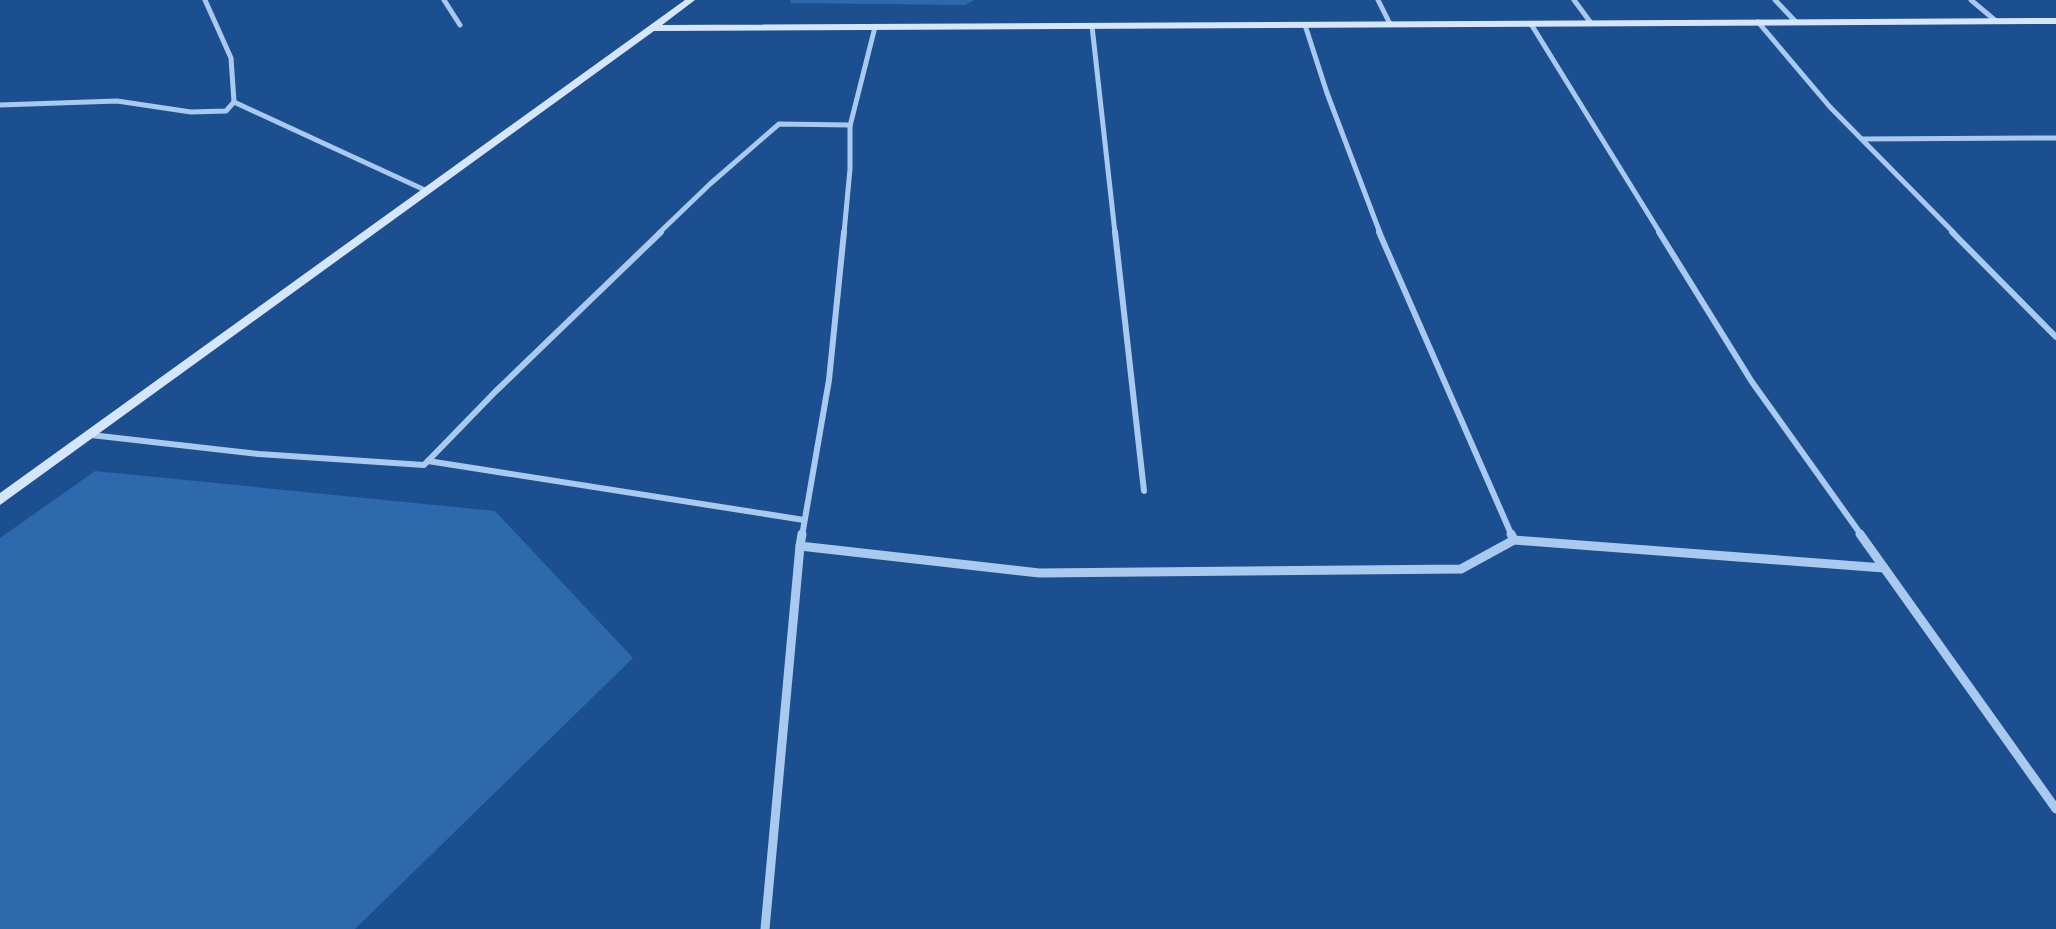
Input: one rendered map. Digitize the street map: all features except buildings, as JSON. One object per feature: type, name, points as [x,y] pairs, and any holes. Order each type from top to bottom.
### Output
[{"type":"main road","points":[[0,500],[691,0]]},
{"type":"main road","points":[[651,28],[2056,21]]},
{"type":"street","points":[[0,105],[117,102],[191,112],[226,111],[234,102],[231,58],[205,0]]},
{"type":"street","points":[[444,0],[460,25]]},
{"type":"street","points":[[1378,0],[1390,24]]},
{"type":"street","points":[[1574,0],[1591,23]]},
{"type":"street","points":[[1775,0],[1796,22]]},
{"type":"street","points":[[1972,0],[1996,21]]},
{"type":"street","points":[[1758,22],[1830,107],[2056,337]]},
{"type":"street","points":[[1531,24],[1752,382],[2056,809]]},
{"type":"street","points":[[1305,25],[1327,93],[1389,257],[1514,540]]},
{"type":"street","points":[[1092,26],[1144,491]]},
{"type":"street","points":[[765,929],[800,546],[829,380],[850,169],[850,127],[875,27]]},
{"type":"street","points":[[234,102],[426,191]]},
{"type":"street","points":[[91,435],[259,454],[424,465],[495,392],[710,184],[779,124],[850,127]]},
{"type":"street","points":[[1863,139],[2056,138]]},
{"type":"street","points":[[428,461],[804,520]]},
{"type":"street","points":[[800,546],[1053,573],[1461,569],[1514,540],[1884,568]]},
{"type":"shaded area","points":[[791,0],[974,0],[965,5],[790,3]]},
{"type":"shaded area","points":[[95,471],[495,511],[633,658],[355,929],[0,929],[0,538]]}]
